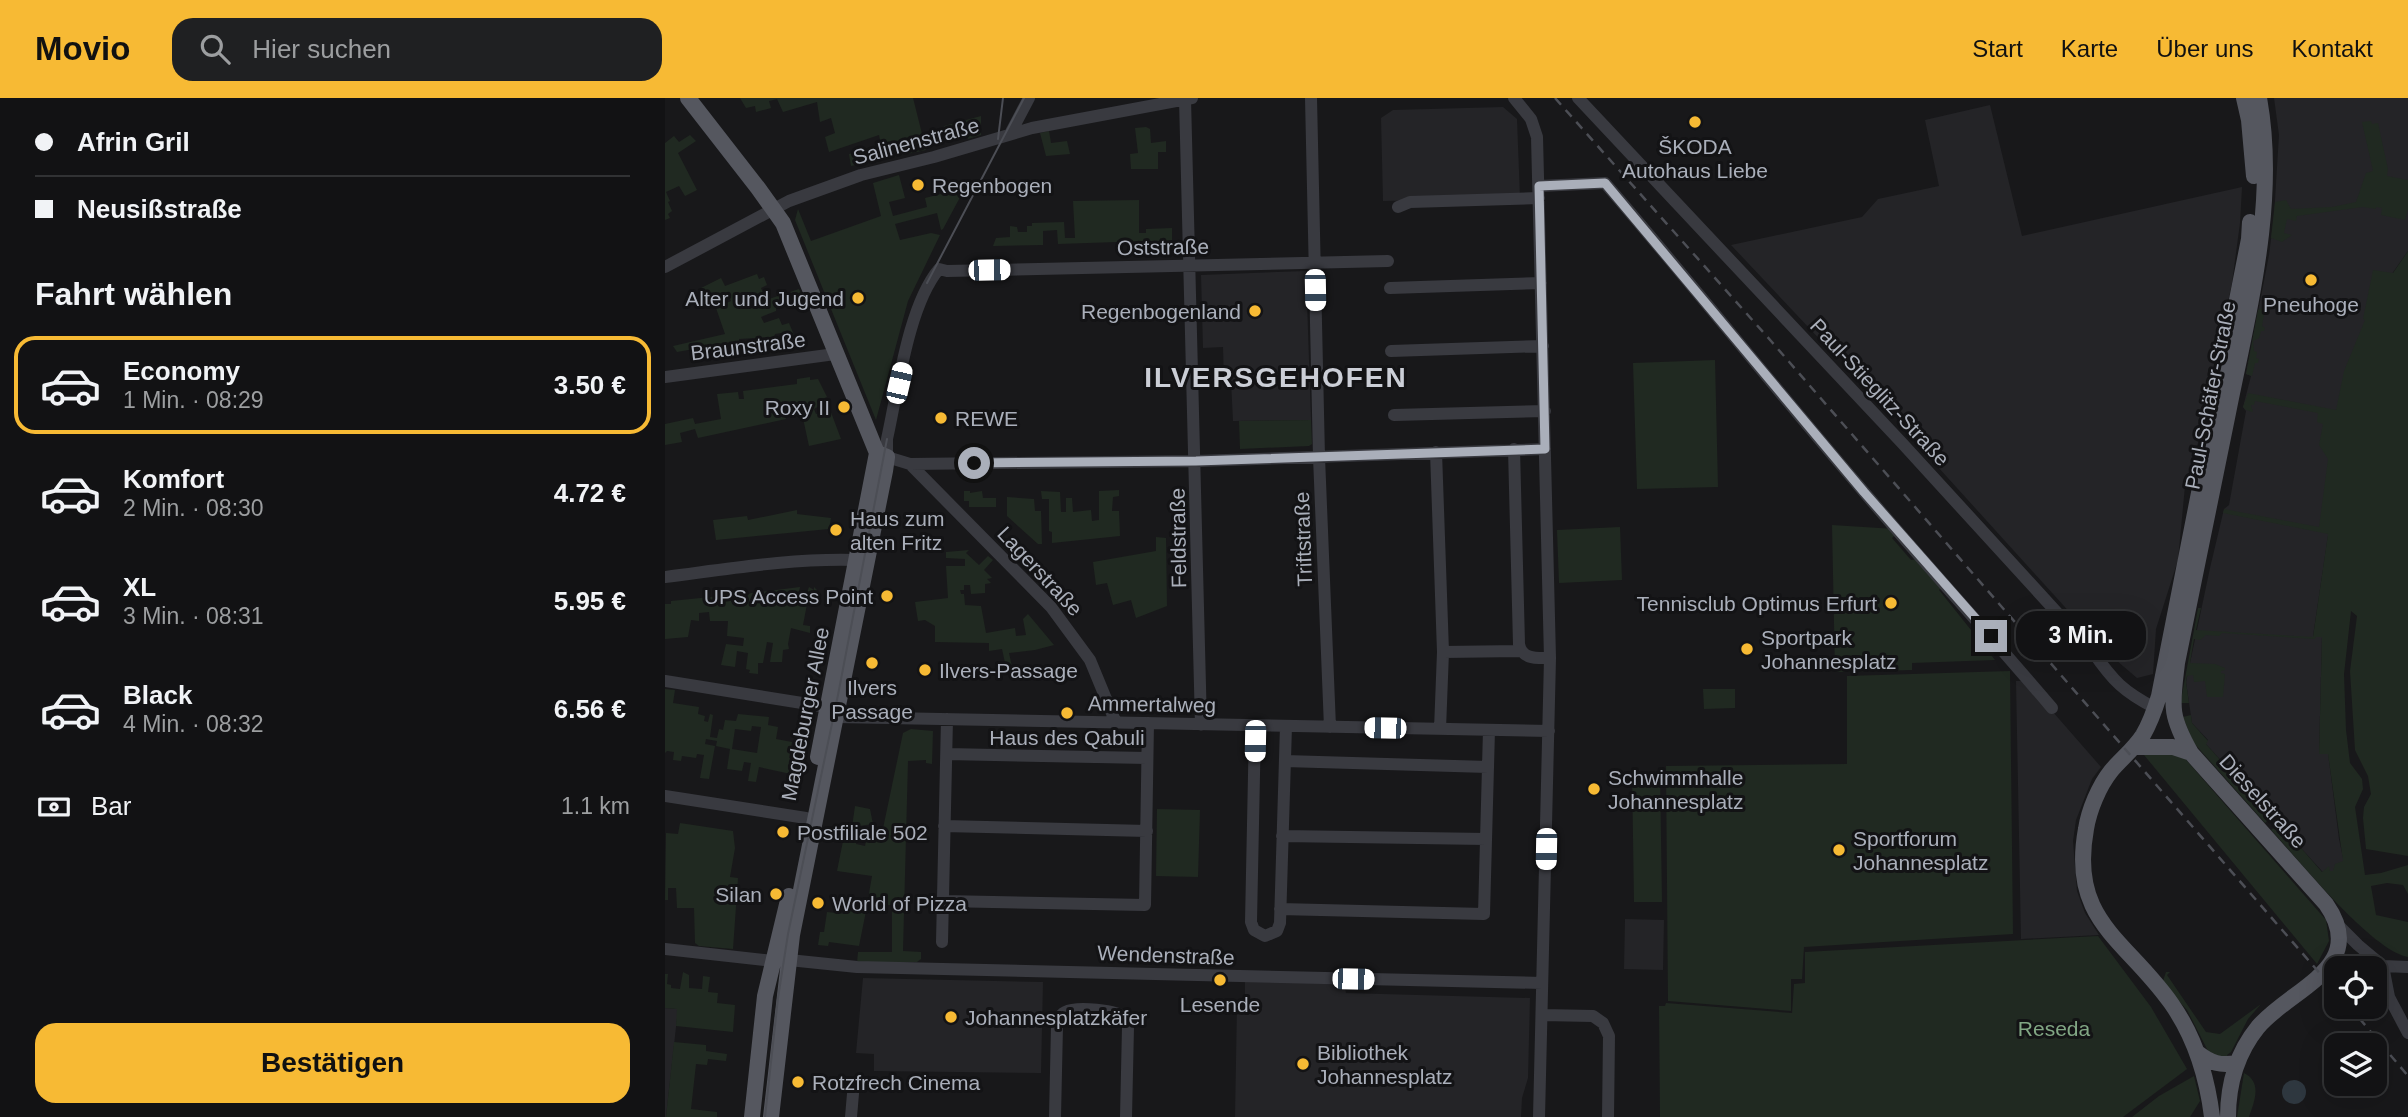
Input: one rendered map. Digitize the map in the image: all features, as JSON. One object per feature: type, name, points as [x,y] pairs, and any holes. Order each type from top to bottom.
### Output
[{"type":"main road","points":[[688,98],[773,208],[793,247],[835,354],[882,455]]},
{"type":"main road","name":"Paul-Schäfer-Straße","points":[[2162,700],[2249,239],[2254,159],[2244,98]]},
{"type":"main road","name":"Paul-Schäfer-Straße","points":[[2162,700],[2254,281],[2264,188],[2264,136],[2259,98]]},
{"type":"main road","name":"Magdeburger Allee","points":[[771,1117],[781,961],[806,818],[832,712],[856,560],[882,455]]},
{"type":"main road","name":"Magdeburger Allee","points":[[752,1117],[765,996],[792,935],[882,455]]},
{"type":"main road","points":[[2162,700],[2142,737],[2110,772],[2094,802],[2086,826],[2082,854],[2084,880],[2093,907],[2109,934],[2181,1018],[2206,1079],[2212,1117]]},
{"type":"main road","name":"Dieselstraße","points":[[2162,700],[2191,753],[2326,904],[2338,925]]},
{"type":"main road","points":[[2134,747],[2161,746],[2191,753]]},
{"type":"main road","points":[[2333,956],[2339,944],[2338,925]]},
{"type":"main road","points":[[2228,1117],[2230,1084],[2237,1063],[2259,1026],[2281,1005],[2324,973]]},
{"type":"main road","points":[[2197,1053],[2213,1063],[2237,1063]]},
{"type":"street","points":[[1010,134],[1029,98]]},
{"type":"street","name":"Triftstraße","points":[[1311,98],[1319,457],[1329,727]]},
{"type":"street","points":[[1514,98],[1526,111],[1537,137],[1545,411],[1550,658],[1539,1117]]},
{"type":"street","name":"Paul-Stieglitz-Straße","points":[[1578,98],[1911,452],[2093,652],[2127,694],[2162,700]]},
{"type":"street","name":"Salinenstraße","points":[[665,267],[773,208],[861,175],[1095,114],[1189,99]]},
{"type":"street","name":"Feldstraße","points":[[1189,99],[1201,724]]},
{"type":"street","points":[[1398,207],[1410,202],[1539,192],[1605,183],[1864,492],[1961,600],[2052,708]]},
{"type":"street","name":"Oststraße","points":[[927,283],[939,269],[947,271],[1388,261]]},
{"type":"street","name":"Magdeburger Allee","points":[[882,455],[916,312],[927,283]]},
{"type":"street","points":[[1390,288],[1541,283]]},
{"type":"street","points":[[1391,351],[1543,346]]},
{"type":"street","name":"Braunstraße","points":[[665,377],[835,354]]},
{"type":"street","points":[[1394,415],[1545,411]]},
{"type":"street","points":[[1514,449],[1520,650]]},
{"type":"street","points":[[882,455],[910,464],[1196,461],[1545,449]]},
{"type":"street","points":[[1436,452],[1443,652],[1440,729]]},
{"type":"street","name":"Lagerstraße","points":[[910,464],[1051,607],[1090,660],[1116,723]]},
{"type":"street","points":[[665,577],[780,562],[856,560]]},
{"type":"street","points":[[1443,652],[1520,650],[1529,657],[1550,658]]},
{"type":"street","name":"Ammertalweg","points":[[665,681],[832,712],[947,719],[1549,732]]},
{"type":"street","points":[[942,942],[947,719]]},
{"type":"street","points":[[943,901],[1145,905],[1148,723]]},
{"type":"street","points":[[1255,726],[1251,922],[1254,930],[1265,936],[1274,934],[1279,927],[1286,726]]},
{"type":"street","points":[[1280,909],[1484,914],[1489,730]]},
{"type":"street","points":[[947,754],[1147,758]]},
{"type":"street","points":[[1285,761],[1488,766]]},
{"type":"street","points":[[665,796],[806,818]]},
{"type":"street","points":[[944,826],[1147,831]]},
{"type":"street","points":[[1282,836],[1486,839]]},
{"type":"street","name":"Dieselstraße","points":[[2338,925],[2371,956]]},
{"type":"street","name":"Wendenstraße","points":[[665,949],[857,967],[1542,983]]},
{"type":"street","points":[[2387,966],[2408,967]]},
{"type":"street","points":[[2387,987],[2389,997],[2408,1033]]},
{"type":"street","points":[[1055,1117],[1056,1026],[1065,1012],[1076,1010],[1114,1011],[1126,1018],[1126,1117]]},
{"type":"street","points":[[1542,1015],[1593,1016],[1603,1023],[1609,1036],[1608,1117]]},
{"type":"street","points":[[851,1117],[854,1082]]},
{"type":"shaded area","points":[[2274,98],[2408,98],[2408,251],[2377,295],[2329,529],[2313,636],[2322,637],[2319,754],[2328,753],[2339,839],[2353,905],[2205,743],[2208,740],[2192,723],[2186,682],[2224,509],[2229,505],[2246,411],[2243,407],[2251,376],[2246,374],[2274,216],[2279,135]]},
{"type":"shaded area","points":[[1990,105],[2022,236],[2242,187],[2232,283],[2201,433],[2185,486],[2178,560],[2156,629],[2153,674],[2137,678],[2103,649],[1928,456],[1926,444],[1834,341],[1827,347],[1731,245],[1862,217],[1878,199],[1939,186],[1925,120]]},
{"type":"shaded area","points":[[1503,107],[1517,119],[1520,198],[1383,201],[1381,118],[1393,110]]},
{"type":"shaded area","name":"Regenbogenland","points":[[1306,271],[1311,420],[1233,421],[1231,381],[1224,380],[1223,347],[1203,348],[1201,275]]},
{"type":"shaded area","points":[[2016,681],[2026,681],[2101,767],[2092,779],[2076,820],[2073,841],[2077,891],[2085,913],[2099,935],[2021,939]]},
{"type":"shaded area","points":[[1625,919],[1664,920],[1663,970],[1624,969]]},
{"type":"shaded area","name":"Johannesplatzkäfer","points":[[863,978],[1043,982],[1041,1073],[874,1071],[874,1054],[856,1053]]},
{"type":"shaded area","points":[[1245,981],[1344,984],[1346,993],[1530,998],[1528,1078],[1522,1098],[1521,1117],[1235,1117],[1237,1006],[1245,1006]]},
{"type":"shaded area","points":[[665,1008],[678,1009],[666,1117],[665,1117]]},
{"type":"shaded area","points":[[2294,1080],[2305,1087],[2306,1092],[2299,1103],[2294,1104],[2283,1097],[2282,1092],[2289,1081]]},
{"type":"green space","points":[[740,98],[913,98],[926,150],[851,166],[849,154],[881,145],[879,135],[829,152],[825,137],[835,133],[831,118],[820,122],[817,102],[783,112],[777,99],[769,101],[771,108],[756,112],[755,106],[746,108]]},
{"type":"green space","points":[[981,116],[981,135],[968,139],[964,126],[950,130],[949,127],[944,128],[944,126]]},
{"type":"green space","points":[[2371,121],[2372,124],[2378,123],[2388,169],[2387,176],[2408,180],[2408,210],[2405,220],[2381,215],[2382,208],[2363,207],[2297,216],[2296,221],[2287,219],[2284,233],[2292,235],[2282,242],[2271,238],[2275,202],[2286,200],[2291,209],[2332,207],[2356,202],[2366,173],[2373,171],[2362,122]]},
{"type":"green space","points":[[1135,128],[1150,129],[1151,143],[1166,141],[1166,152],[1158,152],[1158,169],[1131,169],[1130,154],[1138,153]]},
{"type":"green space","points":[[1049,131],[1051,143],[1067,141],[1070,154],[1046,156],[1040,133]]},
{"type":"green space","points":[[690,135],[696,141],[678,153],[697,190],[685,196],[679,186],[666,192],[672,211],[668,214],[670,218],[665,220],[665,143],[674,136],[679,142]]},
{"type":"green space","points":[[899,175],[905,198],[889,202],[893,216],[927,207],[925,198],[965,188],[943,229],[941,230],[937,213],[895,224],[900,240],[931,233],[940,235],[908,301],[876,420],[795,220],[798,209],[811,241],[881,216],[873,183]]},
{"type":"green space","points":[[1139,200],[1139,233],[1146,233],[1146,229],[1172,228],[1172,243],[1147,241],[1058,244],[1057,230],[1043,231],[1043,245],[993,246],[996,238],[1010,237],[1010,226],[1017,227],[1018,232],[1027,232],[1027,226],[1032,226],[1032,223],[1064,222],[1065,238],[1075,238],[1073,201]]},
{"type":"green space","points":[[2408,251],[2408,856],[2366,849],[2364,807],[2371,794],[2368,776],[2355,750],[2350,671],[2357,616],[2351,611],[2344,674],[2350,763],[2362,779],[2363,789],[2355,807],[2365,875],[2408,865],[2408,894],[2403,885],[2387,883],[2371,886],[2376,915],[2408,922],[2408,957],[2393,951],[2356,922],[2271,830],[2279,823],[2322,872],[2329,866],[2330,871],[2333,871],[2335,864],[2343,861],[2328,754],[2319,754],[2322,637],[2315,639],[2222,633],[2219,636],[2206,635],[2200,640],[2194,639],[2190,663],[2215,664],[2225,668],[2221,671],[2225,674],[2223,697],[2207,697],[2205,681],[2194,682],[2193,675],[2187,676],[2186,682],[2189,703],[2181,703],[2181,700],[2198,608],[2201,608],[2196,630],[2313,637],[2328,534],[2223,513],[2224,509],[2319,527],[2328,459],[2319,445],[2323,424],[2317,422],[2318,413],[2255,401],[2254,405],[2251,405],[2253,412],[2243,407],[2248,393],[2336,410],[2344,371],[2365,320],[2363,319],[2373,270],[2393,273]]},
{"type":"green space","points":[[757,274],[759,279],[764,277],[767,285],[761,288],[766,300],[799,289],[803,298],[761,317],[764,323],[779,318],[782,325],[789,323],[797,342],[789,343],[786,335],[781,333],[775,334],[774,337],[739,339],[677,352],[673,346],[725,334],[716,308],[731,301],[729,296],[707,304],[699,289],[721,278],[725,286]]},
{"type":"green space","points":[[2264,306],[2269,307],[2265,309],[2262,326],[2264,331],[2253,341],[2256,358],[2259,359],[2258,363],[2255,363],[2252,376],[2246,374],[2258,310]]},
{"type":"green space","points":[[1715,360],[1718,487],[1637,489],[1633,363]]},
{"type":"green space","points":[[810,377],[810,380],[818,379],[827,397],[817,401],[819,406],[814,409],[816,414],[829,407],[841,439],[809,446],[801,409],[784,412],[786,419],[698,438],[695,429],[680,433],[682,442],[665,445],[665,424],[693,418],[695,424],[721,419],[717,394],[738,392],[739,399],[744,399],[743,391],[797,384],[797,379]]},
{"type":"green space","points":[[1311,420],[1312,444],[1309,446],[1240,449],[1239,421]]},
{"type":"green space","points":[[1119,490],[1119,496],[1113,497],[1112,511],[1119,511],[1120,536],[1052,543],[1052,532],[1049,531],[1049,499],[1042,499],[1041,491],[1060,492],[1061,512],[1066,512],[1066,498],[1072,498],[1073,512],[1091,510],[1092,521],[1099,520],[1099,491]]},
{"type":"green space","points":[[964,491],[982,491],[983,498],[996,498],[996,507],[969,507],[969,501],[964,501]]},
{"type":"green space","points":[[1007,497],[1034,499],[1035,511],[1041,511],[1042,544],[1038,544],[1007,516]]},
{"type":"green space","points":[[797,510],[797,514],[831,518],[829,529],[716,540],[713,520],[747,516],[748,520]]},
{"type":"green space","name":"Tennisclub Optimus Erfurt","points":[[1832,525],[1895,529],[1897,533],[1892,538],[1911,560],[1920,559],[1942,587],[1939,590],[1995,660],[1912,663],[1912,670],[1835,672]]},
{"type":"green space","points":[[1620,527],[1622,580],[1559,583],[1557,530]]},
{"type":"green space","points":[[1156,537],[1166,538],[1167,606],[1136,618],[1131,600],[1113,605],[1107,583],[1096,585],[1093,562],[1156,551]]},
{"type":"green space","points":[[969,550],[966,553],[979,565],[988,556],[993,560],[984,570],[992,578],[987,579],[991,583],[985,584],[985,593],[971,594],[970,585],[964,585],[964,590],[960,590],[961,594],[964,594],[965,605],[981,606],[986,633],[1015,628],[1016,636],[1026,635],[1023,619],[1028,614],[1054,645],[1009,653],[1013,671],[1007,672],[1002,649],[989,651],[989,643],[935,642],[935,626],[925,620],[918,621],[915,602],[948,598],[946,566],[965,566],[965,559],[946,558],[946,552]]},
{"type":"green space","points":[[800,587],[798,596],[807,593],[809,587],[817,590],[817,598],[808,599],[803,625],[810,626],[810,633],[791,628],[789,649],[783,650],[782,662],[770,662],[773,643],[767,642],[763,663],[758,663],[758,674],[749,673],[750,670],[746,669],[748,653],[737,651],[735,667],[721,665],[726,644],[743,646],[744,638],[727,636],[728,621],[710,621],[709,612],[699,613],[699,621],[691,620],[688,637],[665,639],[665,604],[671,604],[671,601],[740,594],[741,601],[747,601],[747,595],[751,593]]},
{"type":"green space","name":"Sportforum Johannesplatz","points":[[2010,671],[2013,934],[1804,947],[1802,979],[1791,979],[1791,1011],[1668,1001],[1666,766],[1847,764],[1847,676]]},
{"type":"green space","points":[[665,689],[675,690],[673,703],[699,707],[698,714],[705,716],[704,721],[708,722],[710,714],[713,715],[710,737],[717,738],[719,729],[723,730],[725,720],[736,721],[738,714],[769,717],[768,725],[778,727],[776,739],[792,742],[789,758],[803,761],[800,776],[759,767],[756,782],[748,781],[751,763],[744,762],[742,771],[727,769],[730,749],[716,746],[717,741],[706,739],[705,744],[715,746],[709,779],[700,778],[704,755],[697,754],[696,758],[682,756],[681,761],[673,760],[674,752],[665,753]],"holes":[[[752,726],[761,727],[757,753],[732,749],[735,729],[751,731]]]},
{"type":"green space","points":[[1703,689],[1735,689],[1735,708],[1704,709]]},
{"type":"green space","points":[[2191,715],[2192,723],[2208,741],[2206,744],[2271,817],[2265,823],[2193,742],[2183,717]]},
{"type":"green space","points":[[911,729],[933,731],[932,764],[926,763],[926,760],[908,761],[903,951],[921,952],[921,959],[917,962],[857,963],[858,952],[892,952],[892,905],[867,906],[859,946],[829,942],[828,946],[818,945],[820,932],[824,932],[827,912],[846,914],[847,906],[832,904],[832,900],[867,905],[872,876],[837,871],[844,836],[857,839],[856,844],[865,846],[867,836],[881,838],[903,733]]},
{"type":"green space","points":[[2167,751],[2181,754],[2326,920],[2329,941],[2317,964],[2144,755]]},
{"type":"green space","points":[[1632,772],[1660,772],[1662,902],[1634,902]]},
{"type":"green space","points":[[855,806],[870,809],[873,824],[852,827]]},
{"type":"green space","points":[[1157,809],[1200,810],[1198,877],[1156,876]]},
{"type":"green space","points":[[680,823],[733,831],[735,848],[730,877],[738,878],[733,949],[699,946],[695,943],[694,908],[677,908],[676,888],[668,888],[668,900],[665,900],[666,833],[678,834]]},
{"type":"green space","name":"Reseda","points":[[2098,936],[2151,1007],[2187,1069],[2123,1117],[1660,1117],[1659,1006],[1665,1006],[1666,1003],[1792,1013],[1794,984],[1805,983],[1805,952]]},
{"type":"green space","points":[[683,972],[689,975],[689,988],[702,989],[703,976],[710,977],[708,992],[718,993],[717,1003],[735,1005],[733,1032],[676,1026],[677,1009],[665,1008],[665,974],[668,974],[667,984],[671,985],[671,988],[680,989]]},
{"type":"green space","points":[[2166,972],[2170,972],[2167,975],[2206,1032],[2220,1034],[2261,1004],[2248,1019],[2227,1055],[2228,1059],[2208,1051],[2187,1010],[2163,981]]},
{"type":"green space","points":[[674,1042],[706,1045],[706,1051],[727,1054],[726,1061],[708,1059],[707,1065],[696,1064],[691,1109],[717,1112],[717,1117],[666,1117]]},
{"type":"green space","points":[[2244,1073],[2253,1081],[2255,1098],[2249,1117],[2237,1117]]},
{"type":"green space","points":[[2194,1076],[2200,1101],[2190,1117],[2132,1117],[2159,1096]]},
{"type":"tram line","points":[[998,139],[1003,98]]},
{"type":"tram line","points":[[927,283],[1024,98]]},
{"type":"tram line","points":[[765,1117],[788,934],[838,695],[887,439]]},
{"type":"railway","points":[[1555,98],[1771,341],[2324,978]]},
{"type":"railway","points":[[2360,1019],[2408,1076]]},
{"type":"place","name":"ŠKODA Autohaus Liebe","points":[[1695,122]]},
{"type":"place","name":"Regenbogen","points":[[918,185]]},
{"type":"place","name":"Pneuhoge","points":[[2311,280]]},
{"type":"place","name":"Alter und Jugend","points":[[858,298]]},
{"type":"place","name":"Regenbogenland","points":[[1255,311]]},
{"type":"place","name":"Roxy II","points":[[844,407]]},
{"type":"place","name":"REWE","points":[[941,418]]},
{"type":"place","name":"Haus zum alten Fritz","points":[[836,530]]},
{"type":"place","name":"UPS Access Point","points":[[887,596]]},
{"type":"place","name":"Tennisclub Optimus Erfurt","points":[[1891,603]]},
{"type":"place","name":"Sportpark Johannesplatz","points":[[1747,649]]},
{"type":"place","name":"Ilvers Passage","points":[[872,663]]},
{"type":"place","name":"Ilvers-Passage","points":[[925,670]]},
{"type":"place","name":"Haus des Qabuli","points":[[1067,713]]},
{"type":"place","name":"Schwimmhalle Johannesplatz","points":[[1594,789]]},
{"type":"place","name":"Postfiliale 502","points":[[783,832]]},
{"type":"place","name":"Sportforum Johannesplatz","points":[[1839,850]]},
{"type":"place","name":"Silan","points":[[776,894]]},
{"type":"place","name":"World of Pizza","points":[[818,903]]},
{"type":"place","name":"Lesende","points":[[1220,980]]},
{"type":"place","name":"Johannesplatzkäfer","points":[[951,1017]]},
{"type":"place","name":"Bibliothek Johannesplatz","points":[[1303,1064]]},
{"type":"place","name":"Rotzfrech Cinema","points":[[798,1082]]},
{"type":"district","name":"ILVERSGEHOFEN","points":[[1276,377]]},
{"type":"route","points":[[974,463],[1196,461],[1545,449],[1539,186],[1605,183],[1864,492],[1991,636]]}]
